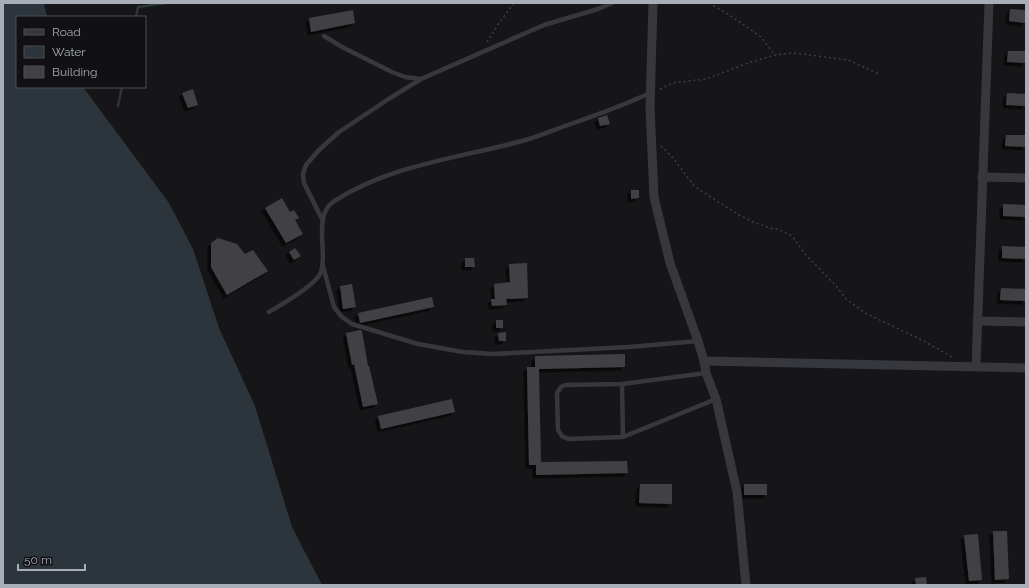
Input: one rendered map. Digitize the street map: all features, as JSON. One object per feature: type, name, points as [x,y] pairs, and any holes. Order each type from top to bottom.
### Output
[{"type":"street","points":[[653,3],[650,93],[654,197],[670,263],[698,341],[706,373],[716,399],[737,492],[746,585]]},
{"type":"street","points":[[976,367],[989,3]]},
{"type":"street","points":[[982,177],[1026,178]]},
{"type":"street","points":[[977,321],[1026,322]]},
{"type":"street","points":[[704,361],[1026,368]]},
{"type":"lane","points":[[323,221],[304,183],[303,174],[306,165],[318,151],[339,132],[386,100],[421,79],[544,25],[598,9],[612,3]]},
{"type":"lane","points":[[324,36],[342,47],[392,72],[405,77],[421,79]]},
{"type":"lane","points":[[269,312],[289,301],[319,276],[322,266],[323,221],[326,211],[331,204],[370,182],[408,169],[524,141],[620,107],[650,93]]},
{"type":"lane","points":[[322,266],[334,307],[342,317],[352,324],[418,344],[463,352],[493,354],[629,348],[698,341]]},
{"type":"lane","points":[[706,373],[622,384],[565,385],[561,387],[557,393],[558,430],[562,436],[568,439],[623,437],[716,399]]},
{"type":"lane","points":[[622,384],[623,437]]},
{"type":"path","points":[[481,52],[499,23],[514,3]]},
{"type":"path","points":[[709,3],[760,37],[775,55]]},
{"type":"path","points":[[650,93],[672,84],[706,79],[748,63],[775,55],[794,53],[848,60],[879,74]]},
{"type":"path","points":[[651,135],[673,158],[695,187],[739,215],[753,222],[773,229],[778,229],[792,236],[805,254],[837,287],[846,299],[865,313],[922,340],[955,359]]},
{"type":"water","points":[[3,3],[44,3],[47,16],[16,16],[16,88],[84,88],[169,203],[193,249],[219,328],[255,406],[292,527],[322,585],[3,585]]},
{"type":"building","points":[[1010,9],[1026,10],[1026,22],[1009,21]]},
{"type":"building","points":[[353,10],[355,23],[311,32],[309,18]]},
{"type":"building","points":[[1008,51],[1026,51],[1026,63],[1007,62]]},
{"type":"building","points":[[193,89],[198,105],[188,108],[182,93]]},
{"type":"building","points":[[1007,93],[1026,94],[1026,106],[1006,105]]},
{"type":"building","points":[[607,115],[610,124],[600,126],[598,118]]},
{"type":"building","points":[[1006,135],[1026,135],[1026,147],[1005,146]]},
{"type":"building","points":[[631,190],[639,190],[639,198],[631,199]]},
{"type":"building","points":[[282,198],[290,212],[294,210],[299,218],[295,220],[303,234],[286,243],[265,208]]},
{"type":"building","points":[[1003,204],[1026,205],[1026,217],[1003,216]]},
{"type":"building","points":[[218,238],[237,244],[245,254],[253,250],[268,271],[227,295],[211,267],[211,243]]},
{"type":"building","points":[[1002,246],[1026,247],[1026,259],[1002,258]]},
{"type":"building","points":[[295,248],[301,256],[294,260],[289,252]]},
{"type":"building","points":[[465,258],[474,258],[475,267],[465,267]]},
{"type":"building","points":[[527,263],[528,298],[506,299],[507,305],[492,306],[491,299],[495,299],[494,284],[510,282],[509,264]]},
{"type":"building","points":[[352,284],[356,307],[343,309],[340,286]]},
{"type":"building","points":[[1001,288],[1026,289],[1026,301],[1000,300]]},
{"type":"building","points":[[432,297],[434,307],[360,323],[358,313]]},
{"type":"building","points":[[496,320],[503,320],[503,328],[496,328]]},
{"type":"building","points":[[360,330],[362,331],[368,366],[378,404],[363,407],[354,364],[352,365],[346,333]]},
{"type":"building","points":[[506,332],[506,341],[499,341],[498,333]]},
{"type":"building","points":[[625,354],[625,367],[539,369],[541,462],[627,461],[628,473],[536,475],[536,465],[529,465],[527,367],[535,367],[535,356]]},
{"type":"building","points":[[452,399],[455,412],[381,429],[378,416]]},
{"type":"building","points":[[640,484],[672,484],[672,504],[639,503]]},
{"type":"building","points":[[744,484],[767,484],[767,495],[744,495]]},
{"type":"building","points":[[993,531],[1007,531],[1009,579],[995,580]]},
{"type":"building","points":[[978,534],[982,580],[969,581],[964,535]]},
{"type":"building","points":[[926,577],[927,585],[916,585],[915,578]]},
{"type":"waterway","points":[[136,16],[138,7],[166,3]]},
{"type":"waterway","points":[[118,106],[122,88]]}]
